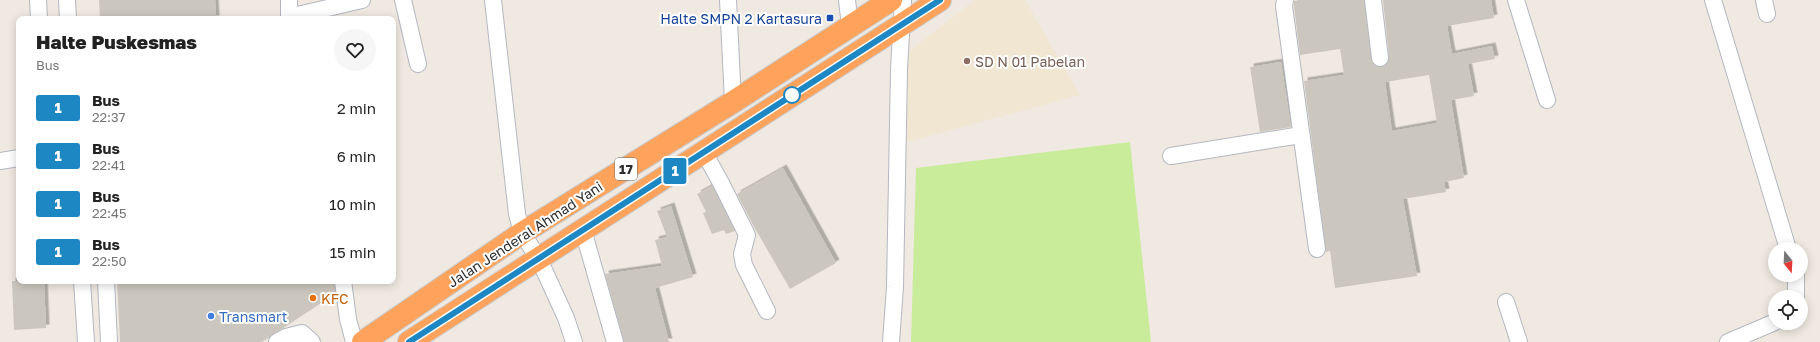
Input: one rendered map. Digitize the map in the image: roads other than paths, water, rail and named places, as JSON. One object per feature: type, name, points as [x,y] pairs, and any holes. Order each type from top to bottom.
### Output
[{"type":"highway","name":"Jalan Jenderal Ahmad Yani","points":[[367,341],[522,233],[733,102],[891,0]]},
{"type":"highway","name":"Jalan Jenderal Ahmad Yani","points":[[409,342],[940,0]]},
{"type":"street","points":[[38,0],[39,16]]},
{"type":"street","points":[[67,0],[68,16]]},
{"type":"street","points":[[289,0],[289,16]]},
{"type":"street","points":[[297,16],[362,0]]},
{"type":"street","points":[[403,0],[418,64]]},
{"type":"street","points":[[493,0],[517,214],[522,233],[539,259],[566,318],[574,342]]},
{"type":"street","points":[[728,0],[733,102]]},
{"type":"street","points":[[847,0],[850,26]]},
{"type":"street","points":[[891,342],[895,287],[895,216],[903,0]]},
{"type":"street","points":[[1285,0],[1284,6],[1317,250]]},
{"type":"street","points":[[1372,0],[1380,58]]},
{"type":"street","points":[[1516,0],[1547,100]]},
{"type":"street","points":[[1713,0],[1786,242]]},
{"type":"street","points":[[1172,156],[1301,135]]},
{"type":"street","points":[[704,152],[747,235],[742,254],[744,265],[767,311]]},
{"type":"street","points":[[0,161],[16,158]]},
{"type":"street","points":[[583,230],[615,342]]},
{"type":"street","points":[[82,284],[86,342]]},
{"type":"street","points":[[106,284],[109,342]]},
{"type":"street","points":[[343,284],[348,319],[367,341]]},
{"type":"street","points":[[1506,302],[1519,342]]},
{"type":"street","points":[[1728,342],[1768,325]]},
{"type":"street","points":[[277,342],[286,337],[302,333],[312,342]]},
{"type":"place","name":"Halte SMPN 2 Kartasura","points":[[830,18]]},
{"type":"place","name":"SD N 01 Pabelan","points":[[967,61]]},
{"type":"place","name":"KFC","points":[[313,298]]},
{"type":"place","name":"Transmart","points":[[211,316]]}]
